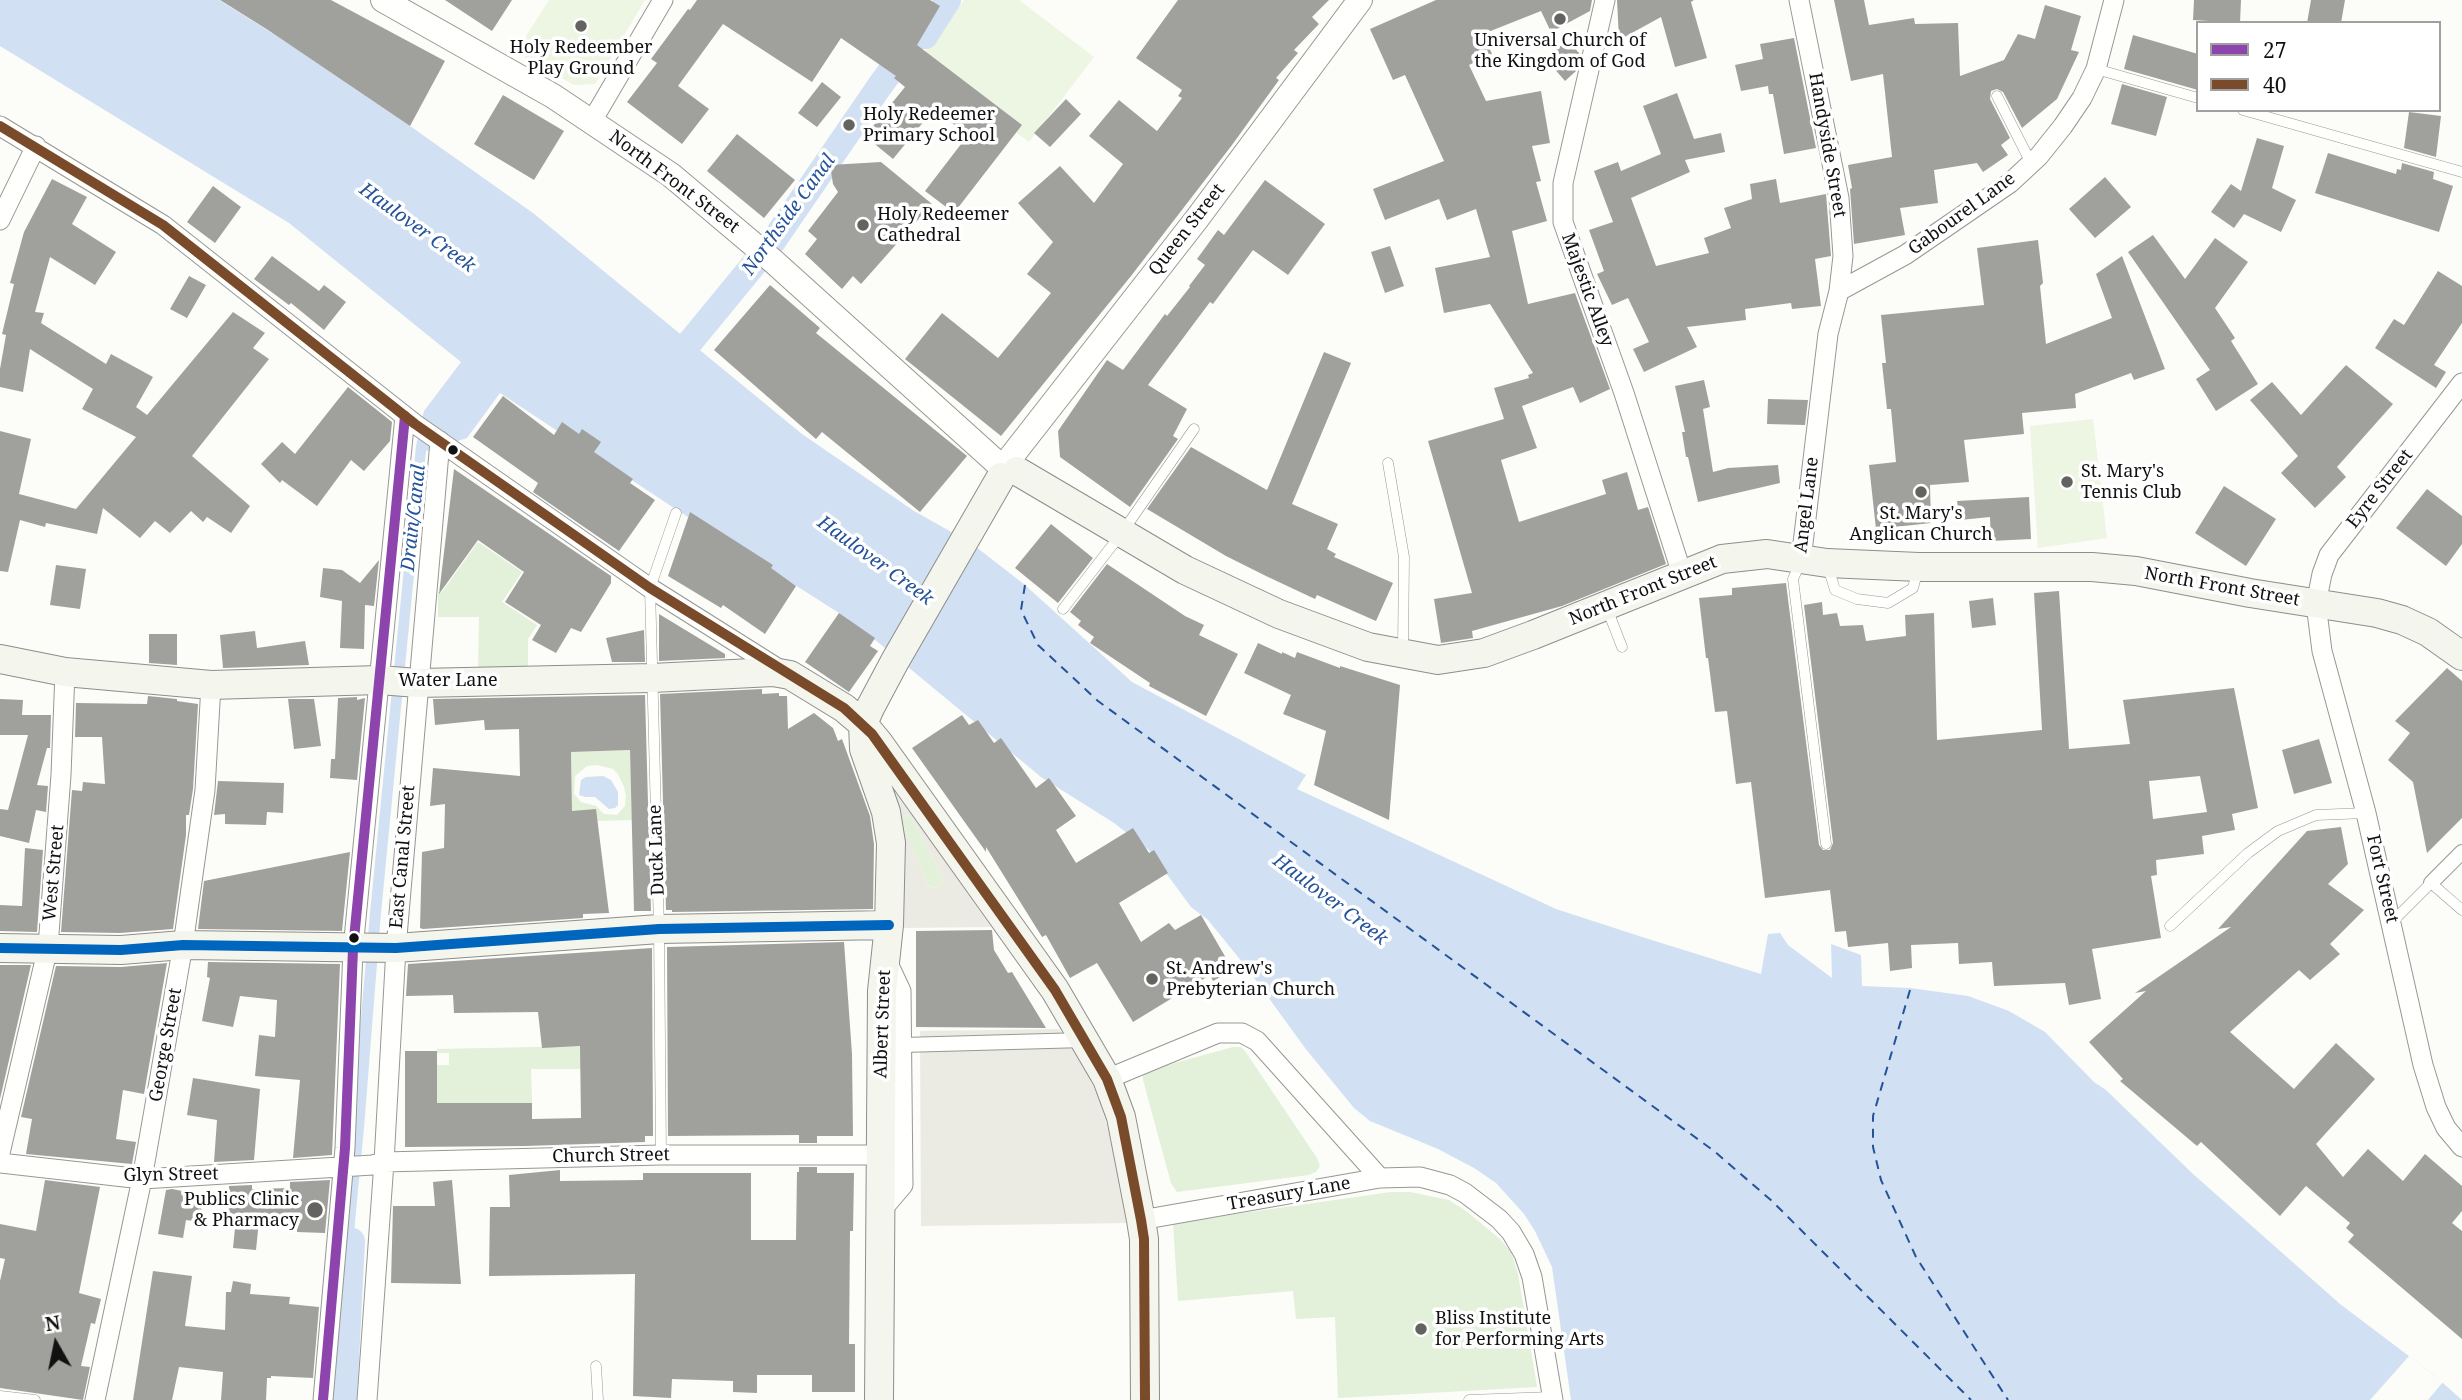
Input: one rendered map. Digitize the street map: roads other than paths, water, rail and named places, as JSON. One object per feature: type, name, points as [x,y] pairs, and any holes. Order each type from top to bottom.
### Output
[{"type":"main road","name":"North Front Street","points":[[1006,467],[1206,580],[1279,614],[1368,647],[1438,660],[1483,653],[1722,559],[1767,554],[1814,561],[1919,567],[2092,567],[2183,579],[2377,613],[2428,632],[2462,656]]},
{"type":"main road","name":"Queen Street","points":[[863,724],[895,661],[1006,467]]},
{"type":"main road","name":"Water Lane","points":[[0,659],[65,672],[211,685],[652,678],[765,672],[789,675]]},
{"type":"main road","points":[[789,675],[844,708],[878,741],[1055,989],[1107,1079],[1123,1127],[1142,1220],[1145,1400]]},
{"type":"main road","name":"Albert Street","points":[[863,724],[864,749],[886,812],[891,843],[889,925],[882,991],[879,1400]]},
{"type":"main road","points":[[0,948],[121,950],[183,945],[373,948],[659,929],[889,925]]},
{"type":"street","name":"North Front Street","points":[[383,0],[554,96],[671,176],[764,253],[1006,467]]},
{"type":"street","points":[[592,121],[663,0]]},
{"type":"street","name":"Queen Street","points":[[1006,467],[1196,220],[1360,0]]},
{"type":"street","name":"Majestic Alley","points":[[1605,0],[1563,183],[1563,222],[1624,393],[1682,574]]},
{"type":"street","name":"Handyside Street","points":[[1799,0],[1839,198],[1843,256],[1839,291]]},
{"type":"street","name":"Gabourel Lane","points":[[1839,291],[1905,255],[2010,183],[2031,163],[2063,126],[2082,98],[2096,69],[2114,0]]},
{"type":"street","points":[[0,126],[163,225],[410,420],[650,588],[789,675]]},
{"type":"street","points":[[0,220],[36,146]]},
{"type":"street","name":"Angel Lane","points":[[1814,561],[1828,334],[1839,291]]},
{"type":"street","name":"Eyre Street","points":[[2316,604],[2329,555],[2462,383]]},
{"type":"street","points":[[323,1400],[364,1165],[373,948],[398,681],[410,420]]},
{"type":"street","name":"East Canal Street","points":[[367,1400],[364,1165],[373,948],[398,681],[437,438]]},
{"type":"street","name":"Fort Street","points":[[2316,604],[2322,651],[2366,813],[2423,1065],[2436,1107],[2446,1128],[2462,1147]]},
{"type":"street","name":"West Street","points":[[0,1153],[48,947],[61,775],[65,672]]},
{"type":"street","name":"George Street","points":[[94,1400],[142,1179],[183,945],[200,830],[211,685]]},
{"type":"street","points":[[2431,883],[2462,852]]},
{"type":"street","points":[[880,1212],[903,1185],[901,991],[886,958]]},
{"type":"street","points":[[1107,1079],[1218,1033],[1242,1033],[1257,1041],[1380,1178]]},
{"type":"street","points":[[902,1045],[1086,1040]]},
{"type":"street","name":"Church Street","points":[[364,1165],[661,1155],[880,1155]]},
{"type":"street","name":"Glyn Street","points":[[0,1163],[142,1179],[364,1165]]},
{"type":"street","name":"Treasury Lane","points":[[1142,1220],[1380,1178],[1413,1176],[1438,1180],[1465,1193],[1483,1206],[1511,1232],[1520,1246],[1532,1277],[1553,1399]]},
{"type":"lane","points":[[2096,69],[2196,97]]},
{"type":"lane","points":[[1997,96],[2031,163]]},
{"type":"lane","points":[[2250,112],[2462,172]]},
{"type":"lane","points":[[1063,609],[1121,534],[1194,429]]},
{"type":"lane","points":[[1388,463],[1404,557],[1404,655]]},
{"type":"lane","points":[[650,588],[676,513]]},
{"type":"lane","points":[[1814,561],[1835,590],[1857,599],[1888,603],[1913,588],[1919,567]]},
{"type":"lane","name":"Angel Lane","points":[[1814,561],[1793,579],[1826,844]]},
{"type":"lane","name":"Duck Lane","points":[[650,588],[659,929],[661,1155]]},
{"type":"lane","points":[[1606,606],[1622,647]]},
{"type":"lane","points":[[2170,926],[2248,853],[2278,831],[2316,815],[2366,813]]},
{"type":"lane","points":[[2392,922],[2431,883],[2462,910]]},
{"type":"lane","points":[[596,1366],[598,1400]]},
{"type":"lane","points":[[0,1396],[35,1400]]},
{"type":"lane","points":[[1469,1400],[1553,1399]]},
{"type":"water","points":[[0,0],[219,0],[410,126],[533,213],[802,434],[914,511],[971,543],[1025,585],[1132,682],[1306,775],[1297,789],[1556,909],[1642,937],[1761,974],[1768,934],[1780,933],[1788,945],[1832,978],[1831,944],[1861,955],[1862,986],[1910,988],[1968,996],[2009,1011],[2045,1032],[2094,1082],[2106,1090],[2193,1174],[2340,1304],[2434,1375],[2462,1400],[1571,1400],[1552,1267],[1524,1214],[1496,1183],[1474,1168],[1438,1149],[1370,1121],[1354,1108],[1305,1048],[1247,968],[1208,920],[1191,907],[1149,850],[1114,823],[1041,777],[839,613],[500,393],[467,438],[426,451],[381,913],[338,1400],[328,1400],[370,913],[416,446],[424,411],[461,362],[289,223],[0,46]]},
{"type":"water","points":[[603,776],[611,780],[618,792],[618,805],[615,808],[609,809],[595,797],[579,795],[581,780]]},
{"type":"waterway","name":"Northside Canal","points":[[668,369],[774,240],[879,87],[917,35],[925,36],[948,0]]},
{"type":"waterway","points":[[344,1400],[352,1241]]},
{"type":"place","name":"Universal Church of the Kingdom of God","points":[[1560,19]]},
{"type":"place","name":"Holy Redeember Play Ground","points":[[581,26]]},
{"type":"place","name":"Holy Redeemer Primary School","points":[[849,125]]},
{"type":"place","name":"Holy Redeemer Cathedral","points":[[863,225]]},
{"type":"place","name":"St. Mary's Tennis Club","points":[[2067,482]]},
{"type":"place","name":"St. Mary's Anglican Church","points":[[1921,492]]},
{"type":"place","name":"St. Andrew's Prebyterian Church","points":[[1152,979]]},
{"type":"place","name":"Publics Clinic & Pharmacy","points":[[315,1210]]},
{"type":"place","name":"Bliss Institute for Performing Arts","points":[[1421,1329]]},
{"type":"water label","name":"Haulover Creek","points":[[417,228]]},
{"type":"water label","name":"Drain/Canal","points":[[414,518]]},
{"type":"water label","name":"Haulover Creek","points":[[875,561]]},
{"type":"water label","name":"Haulover Creek","points":[[1330,900]]}]
